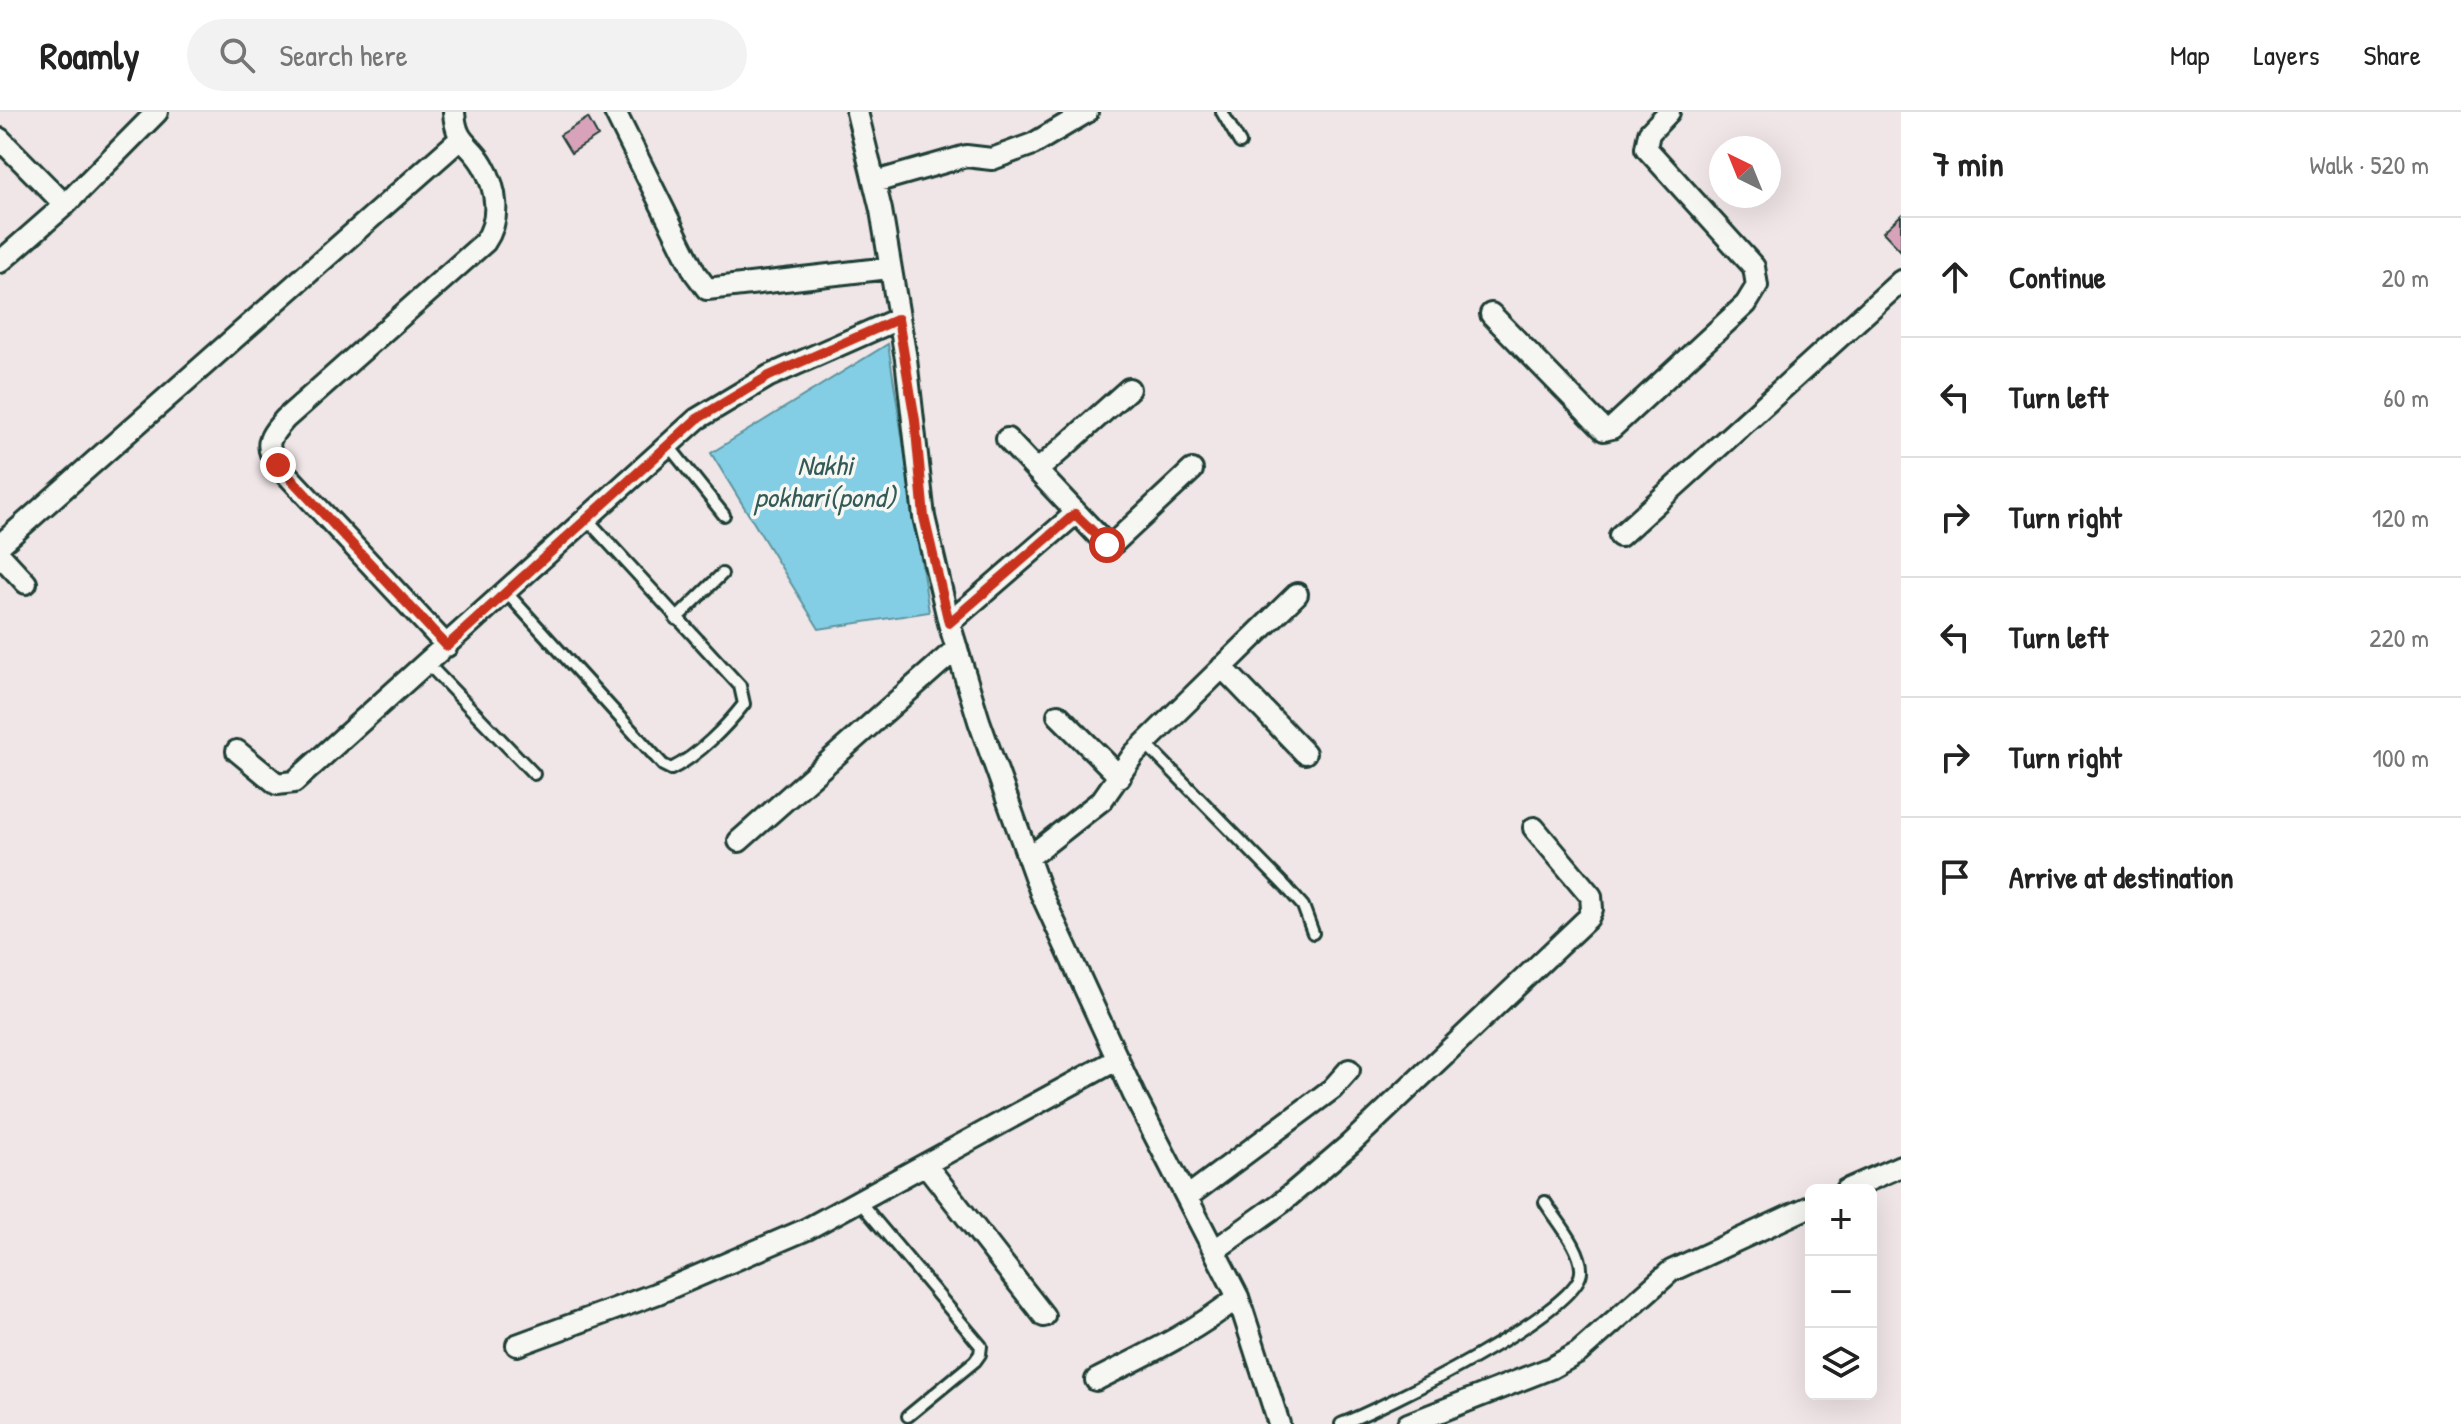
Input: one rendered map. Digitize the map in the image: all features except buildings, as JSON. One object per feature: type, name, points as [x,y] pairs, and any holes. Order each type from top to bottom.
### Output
[{"type":"street","points":[[0,262],[65,205],[157,112]]},
{"type":"street","points":[[447,646],[278,465],[267,447],[268,439],[285,419],[485,242],[493,230],[496,204],[491,183],[482,163],[459,140],[454,112]]},
{"type":"street","points":[[615,112],[695,273],[707,289],[889,268]]},
{"type":"street","points":[[857,112],[875,182],[915,420],[924,517],[957,648],[1028,858],[1118,1059],[1238,1297],[1279,1424]]},
{"type":"street","points":[[875,182],[966,156],[992,159],[1033,144],[1087,112]]},
{"type":"street","points":[[1491,314],[1604,430],[1612,428],[1746,304],[1757,286],[1754,267],[1646,148],[1649,133],[1669,112]]},
{"type":"street","points":[[0,139],[65,205]]},
{"type":"street","points":[[0,545],[459,140]]},
{"type":"street","points":[[1620,536],[1901,281]]},
{"type":"street","points":[[237,751],[277,784],[294,782],[428,664],[667,444],[725,399],[898,319]]},
{"type":"street","points":[[1037,471],[1129,389]]},
{"type":"street","points":[[1007,439],[1107,545],[1114,543],[1192,470]]},
{"type":"street","points":[[949,623],[1075,514]]},
{"type":"street","points":[[0,555],[26,583]]},
{"type":"street","points":[[1028,858],[1102,800],[1145,743],[1297,594]]},
{"type":"street","points":[[739,841],[957,648]]},
{"type":"street","points":[[1222,667],[1305,753]]},
{"type":"street","points":[[1058,715],[1120,777]]},
{"type":"street","points":[[1215,1250],[1281,1203],[1350,1144],[1588,918],[1592,909],[1591,896],[1534,828]]},
{"type":"street","points":[[517,1345],[658,1293],[807,1229],[1118,1059]]},
{"type":"street","points":[[1187,1197],[1272,1135],[1349,1070]]},
{"type":"street","points":[[926,1165],[1044,1316]]},
{"type":"street","points":[[1860,1184],[1901,1166]]},
{"type":"street","points":[[1408,1424],[1551,1368],[1578,1353],[1671,1271],[1805,1209]]},
{"type":"street","points":[[1096,1380],[1162,1347],[1215,1316],[1238,1297]]},
{"type":"lane","points":[[1222,112],[1240,143]]},
{"type":"lane","points":[[667,444],[724,515]]},
{"type":"lane","points":[[506,592],[649,751],[671,769],[729,721],[744,704],[744,694],[586,518]]},
{"type":"lane","points":[[676,619],[722,574]]},
{"type":"lane","points":[[428,664],[534,774]]},
{"type":"lane","points":[[1145,743],[1303,906],[1313,933]]},
{"type":"lane","points":[[859,1201],[981,1346],[975,1361],[908,1416]]},
{"type":"lane","points":[[1341,1424],[1439,1377],[1524,1327],[1576,1287],[1581,1273],[1579,1259],[1545,1202]]},
{"type":"water","name":"Nakhi pokhari(pond)","points":[[888,344],[929,612],[819,629],[711,453]]},
{"type":"route","points":[[278,465],[447,646],[697,419],[725,399],[769,376],[898,319],[915,420],[924,517],[949,623],[1075,514],[1107,545]]}]
